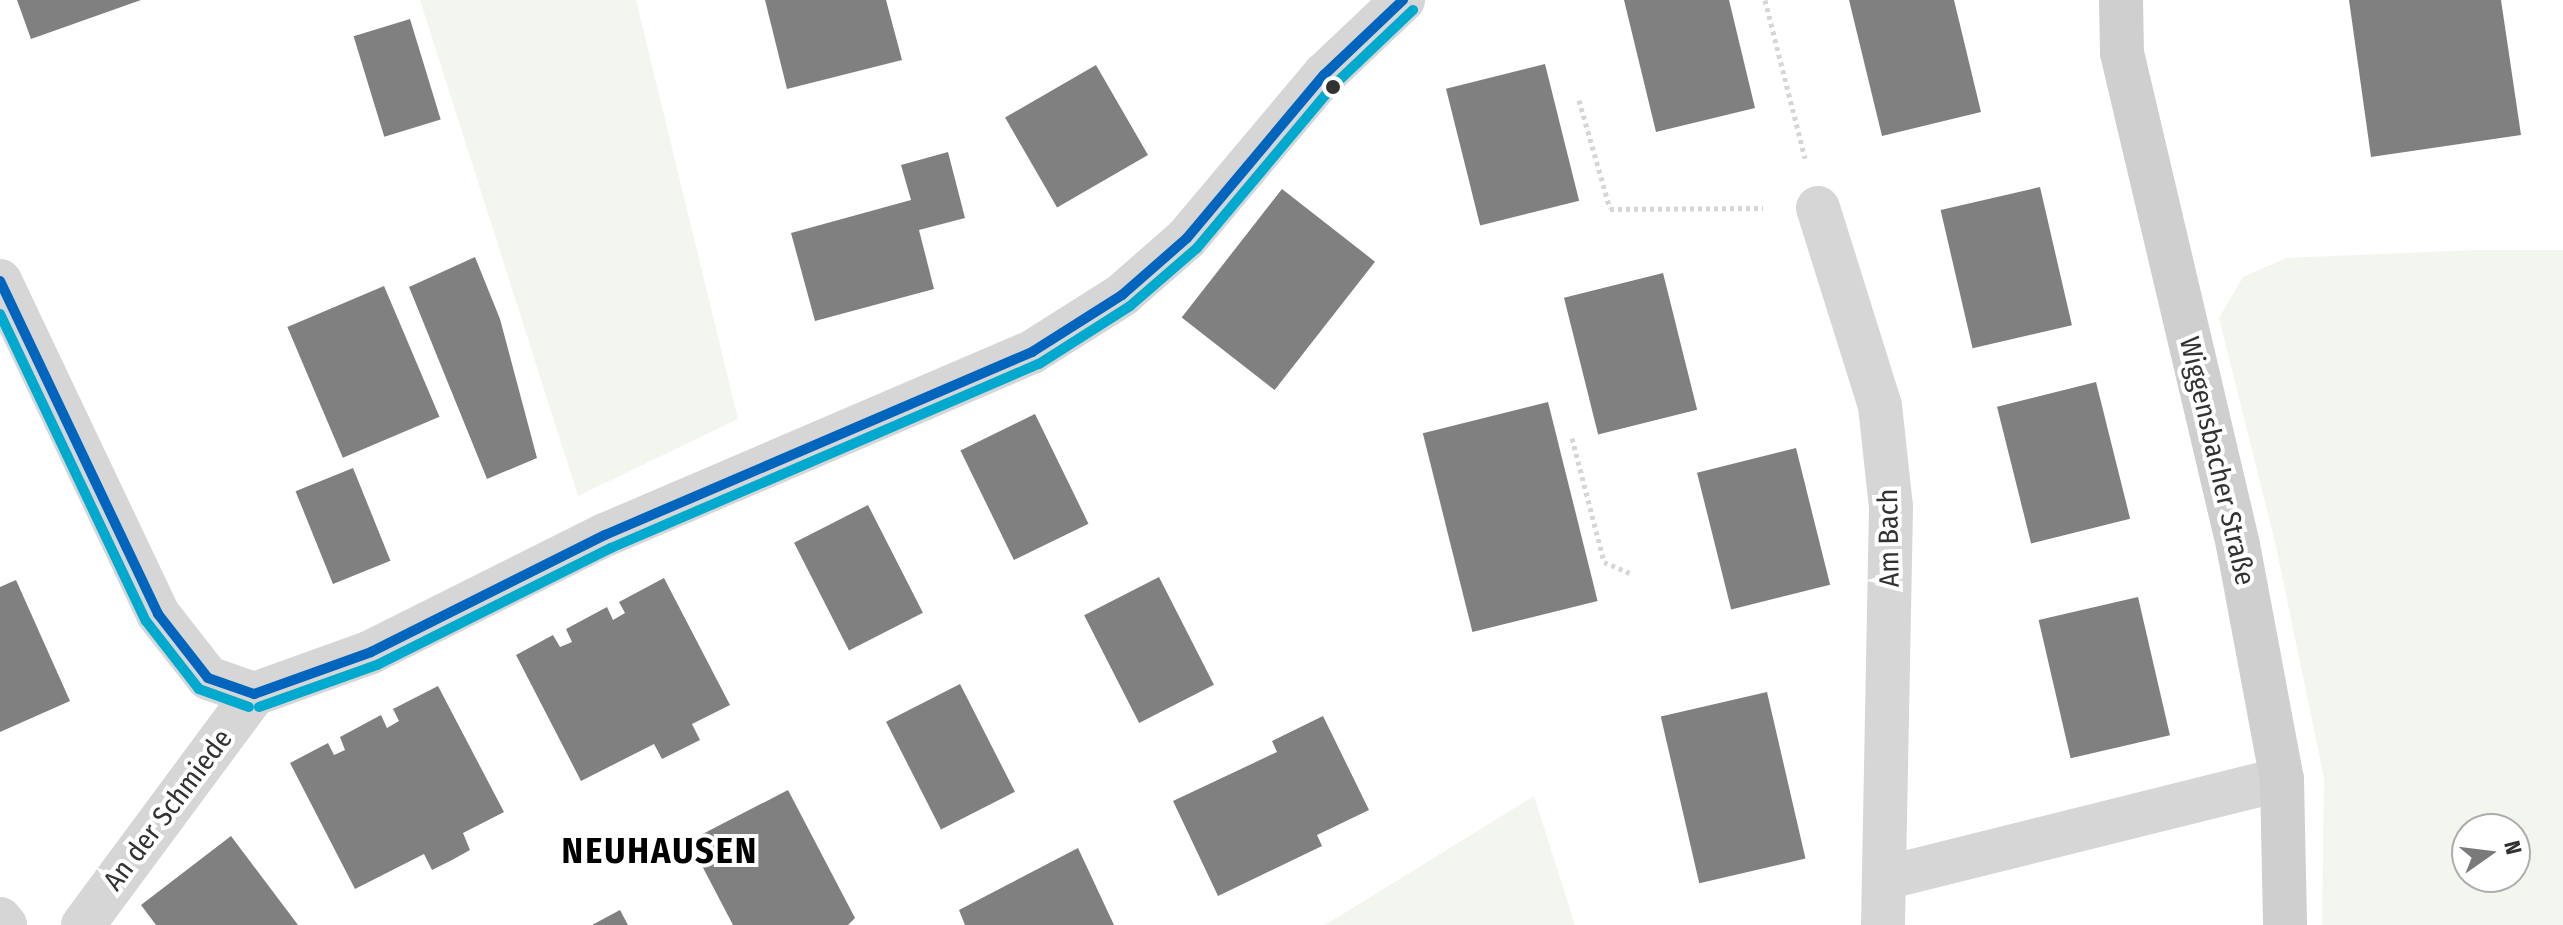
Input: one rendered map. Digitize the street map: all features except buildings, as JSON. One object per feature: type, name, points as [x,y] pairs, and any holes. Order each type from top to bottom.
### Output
[{"type":"street","points":[[0,281],[158,614],[208,678],[254,694],[371,652],[605,535],[1032,352],[1122,295],[1187,238],[1324,75],[1403,0]]},
{"type":"street","name":"Wiggensbacher Straße","points":[[2121,0],[2122,53],[2238,545],[2282,779],[2285,925]]},
{"type":"street","name":"Am Bach","points":[[1818,208],[1880,406],[1891,507],[1883,925]]},
{"type":"street","name":"An der Schmiede","points":[[83,925],[254,694]]},
{"type":"street","points":[[1885,878],[2282,779]]},
{"type":"street","points":[[0,919],[5,925]]},
{"type":"path","points":[[1579,100],[1610,209],[1818,208],[1765,0]]},
{"type":"path","points":[[1572,438],[1604,562],[1630,573]]},
{"type":"shaded area","points":[[420,0],[636,0],[738,419],[578,496]]},
{"type":"shaded area","points":[[2474,250],[2563,250],[2563,925],[2322,925],[2324,778],[2275,542],[2219,318],[2243,277],[2286,258]]},
{"type":"shaded area","points":[[1534,796],[1575,925],[1325,925]]},
{"type":"transit line","points":[[254,694],[371,652],[605,535],[1032,352],[1122,295],[1187,238],[1324,75],[1403,0]]},
{"type":"transit line","points":[[259,707],[377,665],[611,548],[1039,364],[1130,306],[1197,248],[1334,85],[1413,10]]},
{"type":"transit line","points":[[0,281],[158,614],[208,678],[254,694]]},
{"type":"transit line","points":[[0,314],[146,621],[199,689],[249,707]]},
{"type":"district","name":"NEUHAUSEN","points":[[660,852]]}]
